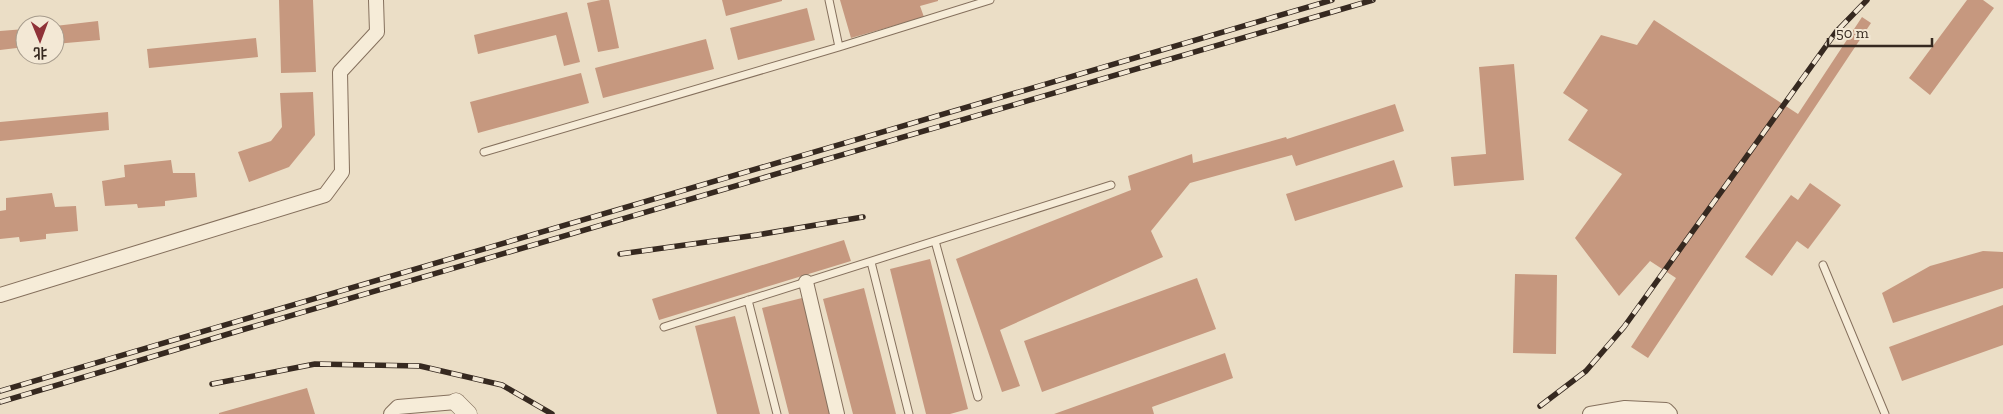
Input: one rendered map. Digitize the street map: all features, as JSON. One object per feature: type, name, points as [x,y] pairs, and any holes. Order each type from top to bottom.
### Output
[{"type":"street","points":[[0,295],[325,195],[342,172],[340,72],[377,32],[376,0]]},
{"type":"street","points":[[806,282],[837,414]]},
{"type":"street","points":[[391,414],[398,407],[462,408]]},
{"type":"street","points":[[1590,414],[1626,408],[1666,410],[1670,414]]},
{"type":"lane","points":[[828,0],[839,47]]},
{"type":"lane","points":[[484,152],[839,47],[990,0]]},
{"type":"lane","points":[[664,327],[1112,186]]},
{"type":"lane","points":[[935,241],[978,398]]},
{"type":"lane","points":[[871,262],[910,414]]},
{"type":"lane","points":[[1823,265],[1886,414]]},
{"type":"lane","points":[[748,300],[777,414]]},
{"type":"building","points":[[279,0],[313,0],[316,72],[281,73]]},
{"type":"building","points":[[609,0],[619,48],[598,52],[587,3]]},
{"type":"building","points":[[722,0],[782,0],[782,1],[726,16]]},
{"type":"building","points":[[840,0],[938,1],[920,6],[924,17],[851,38]]},
{"type":"building","points":[[1967,0],[1983,0],[1994,8],[1930,95],[1909,78]]},
{"type":"building","points":[[807,8],[815,40],[738,60],[730,28]]},
{"type":"building","points":[[567,12],[580,62],[564,66],[556,35],[478,54],[474,35]]},
{"type":"building","points":[[1862,17],[1871,23],[1648,358],[1631,347],[1676,278],[1650,261],[1619,296],[1575,238],[1622,174],[1568,140],[1588,110],[1563,93],[1601,35],[1637,45],[1654,20],[1798,114]]},
{"type":"building","points":[[98,21],[100,40],[65,43],[65,25]]},
{"type":"building","points":[[15,30],[15,48],[0,50],[0,31]]},
{"type":"building","points":[[256,38],[258,57],[149,68],[147,49]]},
{"type":"building","points":[[706,39],[714,69],[603,98],[595,68]]},
{"type":"building","points":[[1514,64],[1524,180],[1454,186],[1451,157],[1486,154],[1479,67]]},
{"type":"building","points":[[581,73],[589,103],[478,133],[470,102]]},
{"type":"building","points":[[313,92],[315,135],[289,167],[249,182],[238,152],[271,141],[282,127],[280,93]]},
{"type":"building","points":[[1395,104],[1404,131],[1296,166],[1292,155],[1190,183],[1151,231],[1163,257],[1000,330],[1020,386],[1002,392],[956,259],[1131,190],[1128,176],[1192,154],[1193,163],[1286,137],[1287,139]]},
{"type":"building","points":[[108,112],[109,130],[0,141],[0,122]]},
{"type":"building","points":[[171,160],[173,173],[195,173],[197,197],[165,201],[165,206],[138,208],[137,204],[105,206],[102,181],[125,177],[124,165]]},
{"type":"building","points":[[1394,160],[1403,187],[1295,221],[1286,194]]},
{"type":"building","points":[[1810,183],[1841,205],[1808,249],[1797,241],[1772,276],[1745,257],[1791,195],[1798,200]]},
{"type":"building","points":[[52,193],[55,207],[76,206],[78,231],[46,234],[46,239],[20,242],[19,237],[0,239],[0,211],[6,210],[6,198]]},
{"type":"building","points":[[844,240],[851,261],[659,320],[652,299]]},
{"type":"building","points":[[1983,251],[2003,252],[2003,288],[1893,323],[1882,293],[1930,266]]},
{"type":"building","points":[[930,259],[968,409],[950,414],[926,414],[890,269]]},
{"type":"building","points":[[1515,274],[1557,275],[1556,354],[1513,353]]},
{"type":"building","points":[[1197,278],[1216,329],[1042,392],[1024,341]]},
{"type":"building","points":[[864,288],[896,414],[853,414],[823,299]]},
{"type":"building","points":[[802,298],[832,414],[789,414],[762,308]]},
{"type":"building","points":[[2003,305],[2003,345],[1902,381],[1889,347]]},
{"type":"building","points":[[735,316],[760,414],[717,414],[695,326]]},
{"type":"building","points":[[1225,353],[1233,378],[1152,407],[1154,414],[1054,414]]},
{"type":"building","points":[[307,388],[315,414],[219,414],[219,413]]},
{"type":"railway","points":[[0,391],[1332,0]]},
{"type":"railway","points":[[0,402],[1373,0]]},
{"type":"railway","points":[[1540,406],[1586,371],[1624,327],[1836,32],[1867,0]]},
{"type":"railway","points":[[620,254],[757,235],[863,217]]},
{"type":"railway","points":[[212,384],[315,364],[420,366],[502,385],[552,414]]}]
